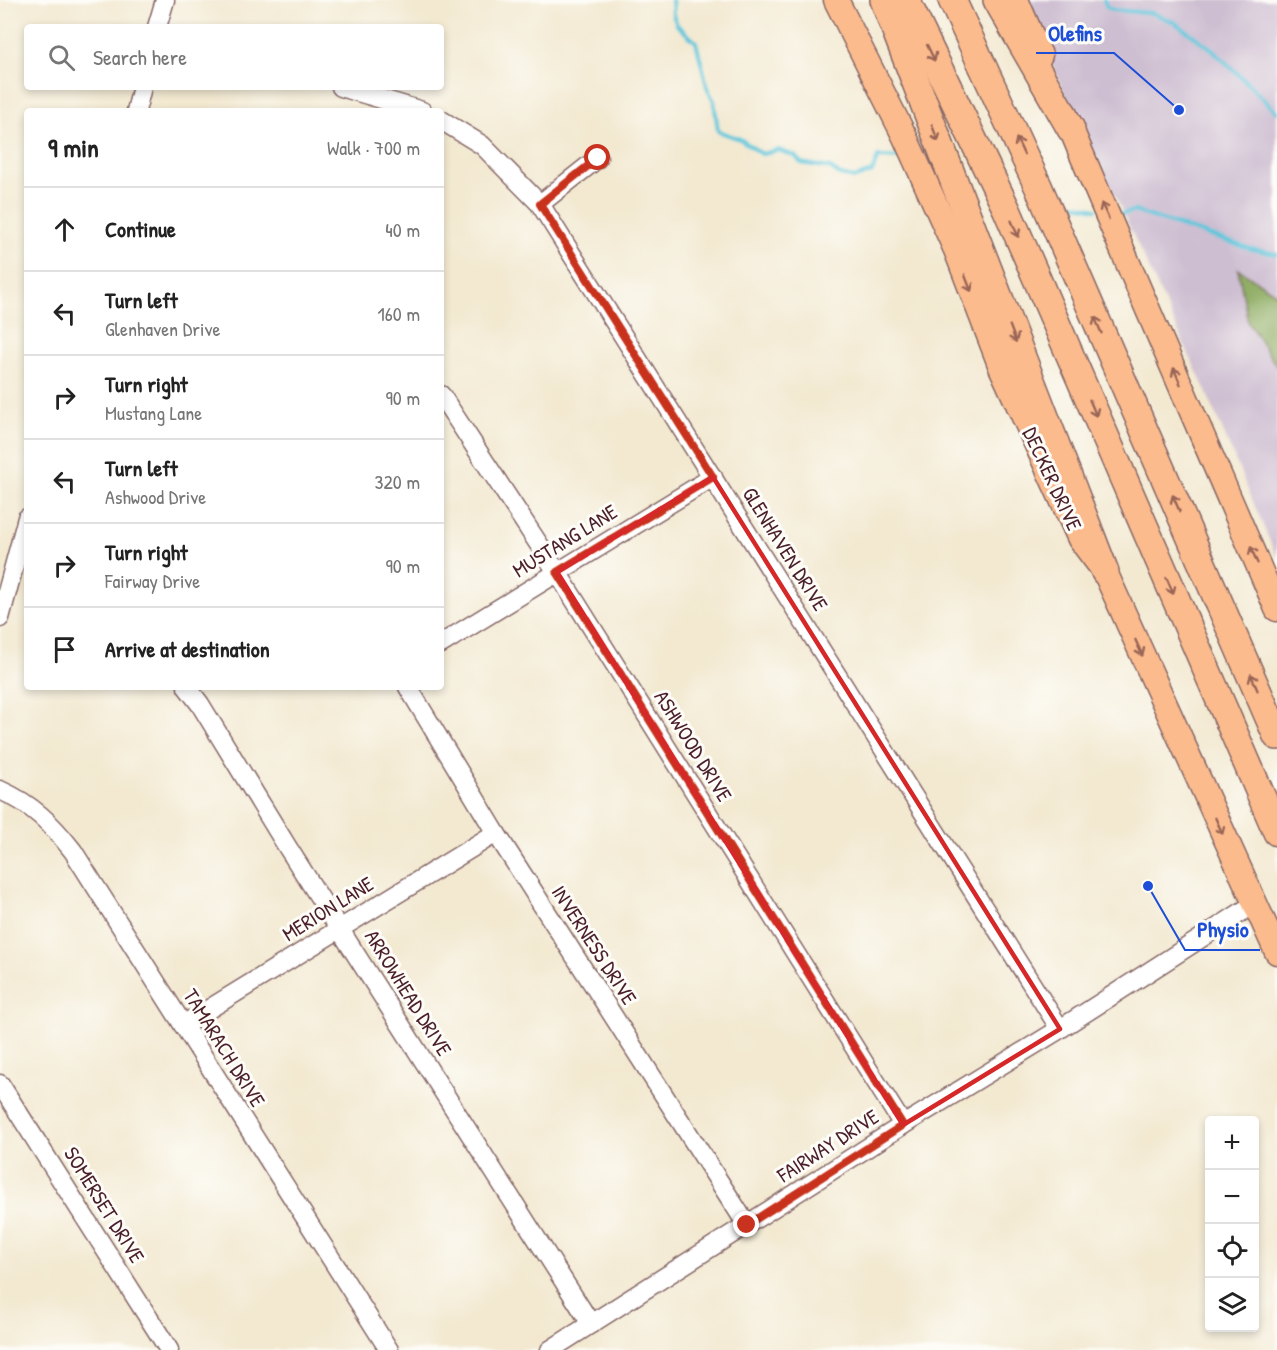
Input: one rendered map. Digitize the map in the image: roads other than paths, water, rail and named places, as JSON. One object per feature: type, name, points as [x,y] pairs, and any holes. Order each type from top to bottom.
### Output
[{"type":"highway","points":[[884,0],[1105,572]]},
{"type":"highway","points":[[906,0],[1007,210],[1277,832]]},
{"type":"highway","points":[[952,0],[1038,186],[1277,736]]},
{"type":"highway","points":[[997,0],[1071,129]]},
{"type":"main road","name":"DECKER DRIVE","points":[[836,0],[904,135],[937,209],[1001,367],[1080,538],[1105,572],[1277,952]]},
{"type":"main road","points":[[1016,0],[1086,170],[1125,252],[1277,609]]},
{"type":"street","points":[[159,24],[165,0]]},
{"type":"street","points":[[137,108],[141,90]]},
{"type":"street","points":[[351,90],[412,108]]},
{"type":"street","name":"GLENHAVEN DRIVE","points":[[444,122],[482,145],[540,204],[1060,1029]]},
{"type":"street","points":[[540,204],[598,158]]},
{"type":"street","name":"ASHWOOD DRIVE","points":[[444,399],[557,572],[903,1125]]},
{"type":"street","name":"MUSTANG LANE","points":[[444,642],[713,477]]},
{"type":"street","points":[[0,618],[19,577],[24,540]]},
{"type":"street","name":"ARROWHEAD DRIVE","points":[[189,690],[206,713],[591,1324]]},
{"type":"street","name":"INVERNESS DRIVE","points":[[410,690],[496,833],[747,1225]]},
{"type":"street","name":"TAMARACH DRIVE","points":[[0,790],[21,799],[37,811],[60,835],[389,1350]]},
{"type":"street","name":"MERION LANE","points":[[183,1025],[496,833]]},
{"type":"street","name":"FAIRWAY DRIVE","points":[[550,1350],[1254,904]]},
{"type":"street","name":"SOMERSET DRIVE","points":[[0,1084],[169,1350]]},
{"type":"waterway","points":[[672,0],[673,15],[677,25],[696,42],[708,90],[714,101],[718,131],[740,139],[762,154],[778,150],[795,156],[801,163],[830,168],[840,175],[855,178],[872,172],[878,157],[904,158]]},
{"type":"waterway","points":[[1104,0],[1107,7],[1113,10],[1152,13],[1174,22],[1212,49],[1277,112]]},
{"type":"waterway","points":[[1067,203],[1096,209]]},
{"type":"waterway","points":[[1117,215],[1134,211],[1251,249],[1277,254]]},
{"type":"place","name":"Olefins","points":[[1179,110]]},
{"type":"place","name":"Physio","points":[[1148,886]]}]
